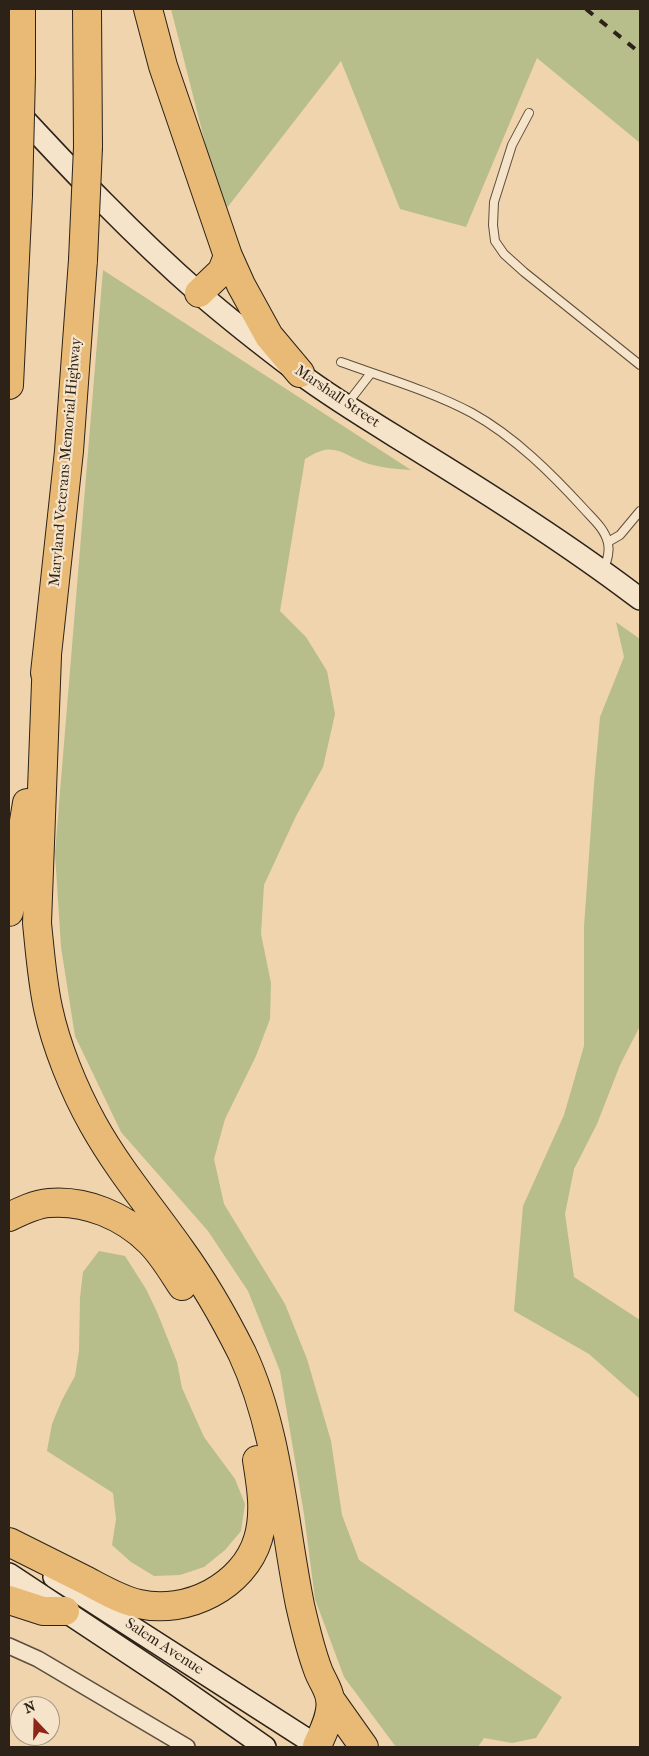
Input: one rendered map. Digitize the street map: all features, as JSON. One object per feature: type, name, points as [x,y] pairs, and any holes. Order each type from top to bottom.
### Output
[{"type":"highway","points":[[9,385],[17,237],[22,9]]},
{"type":"highway","name":"Maryland Veterans Memorial Highway","points":[[9,912],[32,771],[48,656],[69,451],[83,260],[88,147],[87,9]]},
{"type":"highway","points":[[148,9],[166,75],[228,256],[241,285],[269,336],[300,373]]},
{"type":"highway","points":[[9,278],[17,237]]},
{"type":"highway","points":[[199,293],[222,271],[228,256]]},
{"type":"highway","points":[[48,656],[38,923],[41,965],[48,1009],[76,1089],[93,1123],[112,1156],[181,1250],[203,1284],[243,1356],[261,1403],[274,1452],[300,1604],[309,1643],[330,1699],[364,1747]]},
{"type":"highway","points":[[9,1217],[24,1209],[48,1203],[72,1204],[113,1215],[150,1242],[166,1261],[189,1296],[224,1361],[242,1408],[256,1455],[263,1495],[258,1540],[248,1560],[236,1575],[219,1590],[200,1599],[183,1604],[140,1604],[119,1597],[9,1542]]},
{"type":"highway","points":[[9,1600],[43,1611],[65,1611]]},
{"type":"highway","points":[[317,1747],[329,1716],[330,1699]]},
{"type":"main road","name":"Marshall Street","points":[[9,103],[61,160],[199,293],[300,373],[603,570],[640,599]]},
{"type":"main road","name":"Salem Avenue","points":[[9,1548],[317,1747]]},
{"type":"main road","name":"Salem Avenue","points":[[9,1574],[172,1682],[265,1747]]},
{"type":"street","points":[[9,1646],[38,1659],[186,1747]]},
{"type":"lane","points":[[530,113],[512,145],[494,202],[493,225],[495,242],[504,254],[524,272],[640,365]]},
{"type":"lane","points":[[341,362],[419,390],[472,413],[512,441],[562,485],[602,529],[608,542],[608,554],[603,570]]},
{"type":"lane","points":[[347,404],[371,372]]},
{"type":"lane","points":[[608,542],[620,535],[640,511]]},
{"type":"green space","points":[[171,9],[640,9],[640,143],[537,58],[466,227],[400,209],[341,61],[223,213]]},
{"type":"green space","points":[[103,270],[411,470],[369,464],[331,449],[315,453],[305,459],[280,611],[306,637],[327,671],[335,714],[323,767],[296,816],[264,885],[261,934],[271,983],[270,1019],[256,1056],[225,1119],[214,1159],[224,1204],[285,1304],[307,1359],[331,1441],[342,1515],[359,1560],[562,1697],[536,1738],[512,1743],[484,1738],[478,1747],[396,1747],[344,1677],[315,1599],[304,1514],[280,1371],[248,1291],[208,1231],[121,1132],[75,1036],[61,947],[55,853]]},
{"type":"green space","points":[[616,622],[640,639],[640,1026],[620,1065],[597,1124],[574,1169],[565,1214],[574,1277],[640,1320],[640,1399],[589,1354],[514,1311],[523,1206],[564,1115],[584,1046],[584,927],[600,717],[624,657]]},
{"type":"green space","points":[[99,1251],[125,1256],[146,1289],[177,1362],[182,1388],[204,1437],[235,1479],[245,1504],[241,1531],[225,1550],[204,1567],[180,1575],[154,1576],[131,1562],[112,1545],[116,1519],[113,1493],[47,1451],[52,1424],[75,1376],[79,1351],[80,1298],[83,1272]]},
{"type":"railway","points":[[586,9],[640,53]]}]
